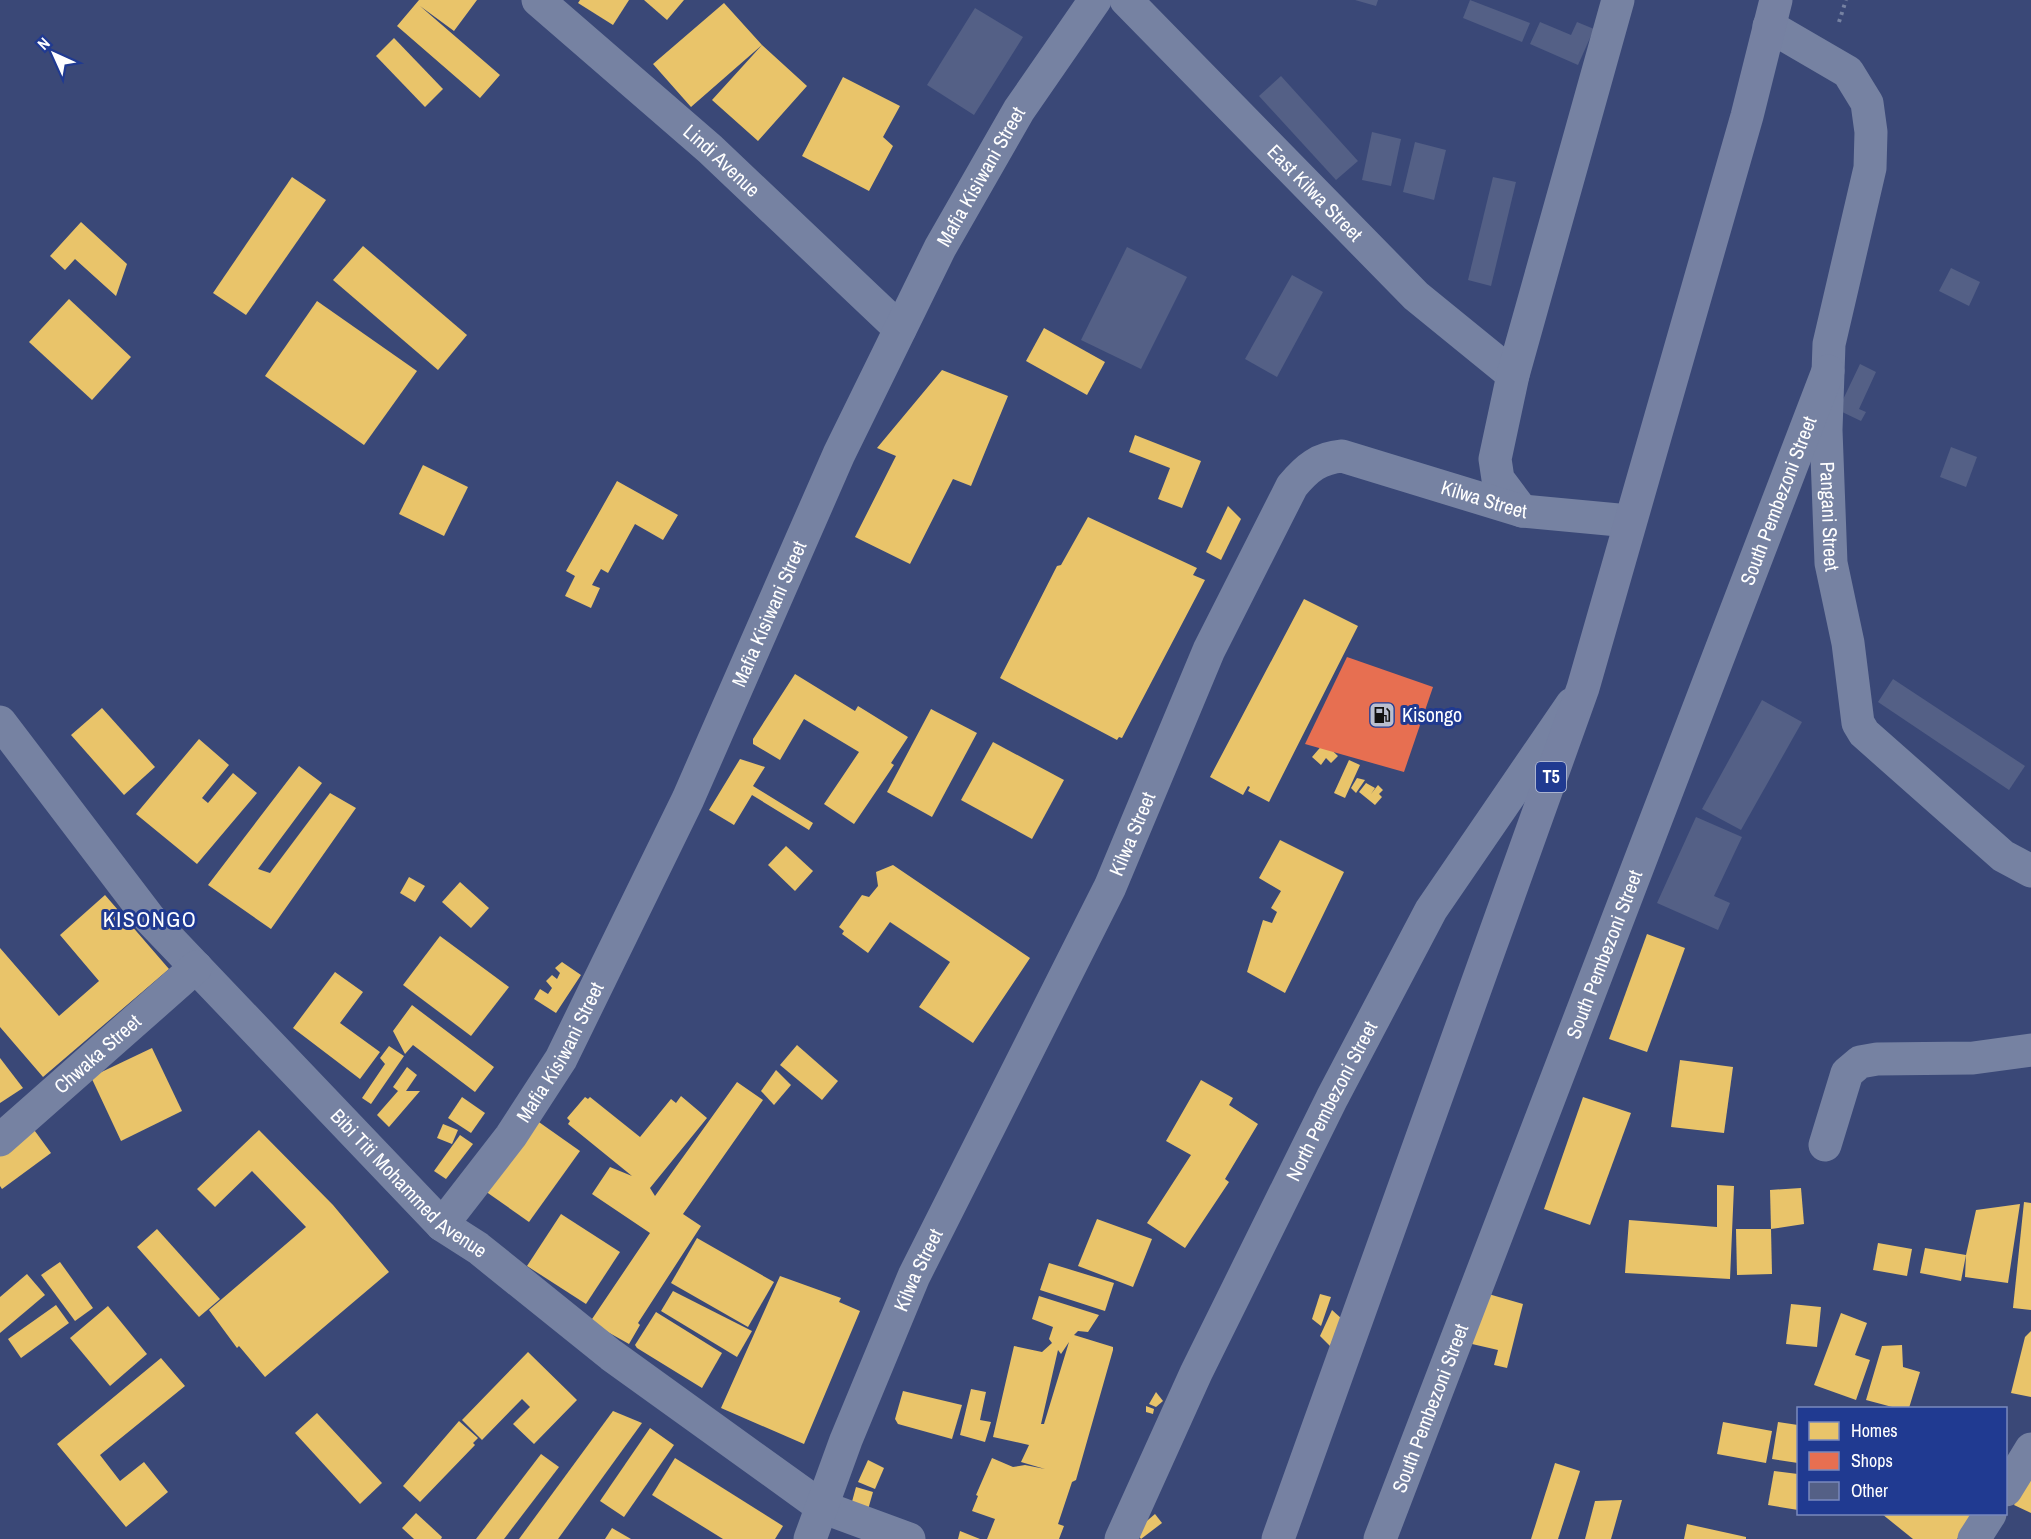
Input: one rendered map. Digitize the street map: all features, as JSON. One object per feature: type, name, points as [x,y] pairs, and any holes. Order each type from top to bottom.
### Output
[{"type":"highway","name":"T5","points":[[1278,1539],[1583,688],[1629,521],[1747,116],[1773,13]]},
{"type":"street","name":"Lindi Avenue","points":[[537,0],[710,149],[900,329]]},
{"type":"street","name":"Mafia Kisiwani Street","points":[[442,1225],[511,1136],[561,1059],[688,799],[838,454],[940,248],[1019,110],[1095,0]]},
{"type":"street","name":"East Kilwa Street","points":[[1126,0],[1416,296],[1513,375]]},
{"type":"street","points":[[1522,511],[1498,480],[1495,459],[1513,375],[1618,0]]},
{"type":"street","name":"Pangani Street","points":[[1773,13],[1848,72],[1867,103],[1871,132],[1870,168],[1829,344],[1826,430],[1831,563],[1848,643],[1858,723],[1864,733],[2003,856],[2031,871]]},
{"type":"street","name":"South Pembezoni Street","points":[[1380,1539],[1828,371]]},
{"type":"street","name":"Kilwa Street","points":[[810,1539],[846,1440],[914,1276],[1110,887],[1209,650],[1292,486],[1305,470],[1324,458],[1342,456],[1522,511],[1629,521]]},
{"type":"street","name":"North Pembezoni Street","points":[[1121,1539],[1222,1320],[1332,1098],[1431,910],[1583,688]]},
{"type":"street","name":"Bibi Titi Mohammed Avenue","points":[[0,722],[150,919],[442,1225],[478,1248],[611,1355],[822,1507],[909,1539]]},
{"type":"street","name":"Chwaka Street","points":[[0,1140],[196,967]]},
{"type":"street","points":[[1825,1145],[1847,1073],[1860,1062],[1877,1059],[1973,1058],[2031,1050]]},
{"type":"street","points":[[2007,1488],[2031,1449]]},
{"type":"street","points":[[1974,1539],[1989,1515]]},
{"type":"building: Homes","points":[[419,0],[477,0],[454,31],[420,6],[500,75],[480,98],[397,26]]},
{"type":"building: Homes","points":[[580,0],[629,0],[613,25],[578,3]]},
{"type":"building: Homes","points":[[644,0],[684,0],[667,20]]},
{"type":"building: Homes","points":[[724,3],[762,45],[691,107],[653,64]]},
{"type":"building: Homes","points":[[394,38],[443,89],[425,107],[376,56]]},
{"type":"building: Homes","points":[[762,45],[807,86],[758,141],[712,100]]},
{"type":"building: Homes","points":[[843,77],[900,106],[883,137],[893,146],[869,191],[802,156]]},
{"type":"building: Homes","points":[[292,177],[326,200],[246,315],[213,293]]},
{"type":"building: Homes","points":[[81,222],[127,264],[116,296],[75,259],[65,270],[50,256]]},
{"type":"building: Homes","points":[[363,246],[467,335],[438,370],[333,280]]},
{"type":"building: Homes","points":[[69,299],[131,357],[92,400],[29,342]]},
{"type":"building: Homes","points":[[317,301],[417,371],[364,445],[265,376]]},
{"type":"building: Homes","points":[[1044,328],[1105,362],[1087,395],[1026,361]]},
{"type":"building: Homes","points":[[942,370],[1008,396],[971,486],[953,479],[910,564],[855,537],[896,456],[877,448]]},
{"type":"building: Homes","points":[[1135,435],[1201,461],[1182,508],[1158,499],[1170,468],[1129,452]]},
{"type":"building: Homes","points":[[423,465],[468,487],[444,536],[399,514]]},
{"type":"building: Homes","points":[[617,481],[678,515],[663,540],[635,524],[608,573],[601,569],[592,585],[600,588],[591,608],[565,596],[575,576],[566,571]]},
{"type":"building: Homes","points":[[1228,506],[1241,519],[1221,560],[1206,552]]},
{"type":"building: Homes","points":[[1088,517],[1197,568],[1193,575],[1205,580],[1122,738],[1119,737],[1117,740],[1000,678],[1057,566],[1061,565]]},
{"type":"building: Homes","points":[[1304,599],[1358,626],[1269,802],[1248,791],[1250,787],[1248,786],[1243,795],[1210,777]]},
{"type":"building: Homes","points":[[795,674],[855,711],[858,706],[908,737],[891,763],[894,765],[854,824],[824,804],[859,752],[804,719],[780,760],[753,744],[753,739]]},
{"type":"building: Homes","points":[[102,708],[155,767],[124,795],[71,735]]},
{"type":"building: Homes","points":[[931,709],[977,733],[932,817],[887,792]]},
{"type":"building: Homes","points":[[199,739],[229,765],[202,798],[208,803],[233,773],[257,793],[197,864],[136,814]]},
{"type":"building: Homes","points":[[993,742],[1064,780],[1032,839],[961,800]]},
{"type":"building: Homes","points":[[1324,743],[1338,756],[1331,763],[1326,758],[1321,765],[1312,757]]},
{"type":"building: Homes","points":[[740,759],[765,767],[753,786],[813,823],[809,830],[752,795],[734,825],[709,810]]},
{"type":"building: Homes","points":[[1349,760],[1360,765],[1345,798],[1334,793]]},
{"type":"building: Homes","points":[[299,766],[322,783],[258,869],[270,873],[330,793],[356,808],[271,929],[208,885]]},
{"type":"building: Homes","points":[[1357,778],[1365,780],[1356,793],[1351,788]]},
{"type":"building: Homes","points":[[1366,783],[1375,788],[1371,794],[1378,785],[1383,790],[1379,794],[1382,797],[1375,805],[1359,792]]},
{"type":"building: Homes","points":[[1280,840],[1344,872],[1285,993],[1247,972],[1263,920],[1272,923],[1277,912],[1271,908],[1281,891],[1259,878]]},
{"type":"building: Homes","points":[[786,846],[813,871],[795,891],[768,865]]},
{"type":"building: Homes","points":[[893,865],[1030,958],[973,1043],[919,1007],[950,962],[890,922],[868,953],[842,934],[844,931],[839,927],[862,895],[869,897],[878,886],[876,872]]},
{"type":"building: Homes","points":[[409,877],[425,886],[415,902],[400,893]]},
{"type":"building: Homes","points":[[460,882],[489,908],[471,928],[442,902]]},
{"type":"building: Homes","points":[[105,895],[169,969],[43,1077],[0,1027],[0,948],[59,1016],[99,981],[60,935]]},
{"type":"building: Homes","points":[[1647,934],[1685,948],[1647,1052],[1609,1039]]},
{"type":"building: Homes","points":[[440,936],[509,987],[471,1036],[403,985]]},
{"type":"building: Homes","points":[[562,962],[581,975],[556,1013],[534,999],[540,989],[548,994],[552,988],[546,981],[552,975],[557,979],[560,973],[555,968]]},
{"type":"building: Homes","points":[[335,972],[363,992],[340,1023],[380,1052],[360,1079],[293,1028]]},
{"type":"building: Homes","points":[[412,1005],[494,1067],[475,1092],[413,1045],[405,1054],[393,1031]]},
{"type":"building: Homes","points":[[797,1045],[838,1081],[822,1100],[780,1065]]},
{"type":"building: Homes","points":[[389,1046],[404,1056],[371,1104],[362,1098],[385,1064],[380,1058]]},
{"type":"building: Homes","points":[[152,1048],[182,1111],[121,1141],[91,1077]]},
{"type":"building: Homes","points":[[0,1058],[23,1088],[0,1103]]},
{"type":"building: Homes","points":[[1680,1060],[1733,1067],[1724,1133],[1671,1127]]},
{"type":"building: Homes","points":[[407,1067],[417,1075],[406,1091],[420,1091],[389,1127],[377,1115],[398,1091],[393,1087]]},
{"type":"building: Homes","points":[[776,1070],[791,1085],[774,1105],[761,1091]]},
{"type":"building: Homes","points":[[1201,1080],[1233,1098],[1229,1105],[1258,1124],[1225,1179],[1229,1182],[1185,1248],[1147,1223],[1191,1155],[1166,1141]]},
{"type":"building: Homes","points":[[737,1082],[763,1100],[683,1214],[701,1226],[638,1323],[640,1325],[629,1344],[590,1322],[650,1233],[592,1194],[610,1167],[632,1176],[568,1124],[570,1121],[567,1118],[585,1097],[588,1099],[590,1097],[640,1137],[671,1099],[676,1103],[681,1096],[707,1118],[650,1188],[655,1196]]},
{"type":"building: Homes","points":[[462,1097],[485,1113],[471,1133],[448,1118]]},
{"type":"building: Homes","points":[[1583,1097],[1631,1113],[1590,1225],[1544,1209]]},
{"type":"building: Homes","points":[[536,1120],[580,1151],[529,1222],[485,1191]]},
{"type":"building: Homes","points":[[443,1124],[458,1130],[452,1144],[437,1138]]},
{"type":"building: Homes","points":[[32,1127],[51,1153],[2,1189],[0,1186],[0,1150]]},
{"type":"building: Homes","points":[[259,1130],[333,1205],[389,1272],[265,1377],[239,1346],[237,1348],[209,1310],[306,1227],[252,1171],[215,1207],[197,1189]]},
{"type":"building: Homes","points":[[460,1135],[473,1144],[446,1179],[434,1171]]},
{"type":"building: Homes","points":[[1717,1185],[1734,1186],[1730,1279],[1625,1273],[1629,1220],[1717,1227]]},
{"type":"building: Homes","points":[[1801,1188],[1804,1224],[1771,1229],[1770,1190]]},
{"type":"building: Homes","points":[[2024,1202],[2031,1203],[2031,1310],[2013,1308]]},
{"type":"building: Homes","points":[[2020,1204],[2008,1283],[1965,1277],[1966,1255],[1976,1210]]},
{"type":"building: Homes","points":[[561,1214],[620,1252],[586,1304],[527,1266]]},
{"type":"building: Homes","points":[[1097,1219],[1152,1239],[1133,1287],[1078,1266]]},
{"type":"building: Homes","points":[[157,1229],[220,1299],[199,1317],[137,1247]]},
{"type":"building: Homes","points":[[1736,1229],[1771,1229],[1772,1274],[1737,1275]]},
{"type":"building: Homes","points":[[697,1238],[774,1282],[748,1327],[671,1283]]},
{"type":"building: Homes","points":[[1878,1243],[1912,1249],[1907,1276],[1873,1270]]},
{"type":"building: Homes","points":[[1925,1248],[1966,1255],[1961,1281],[1920,1273]]},
{"type":"building: Homes","points":[[60,1262],[93,1308],[75,1321],[41,1275]]},
{"type":"building: Homes","points":[[1049,1263],[1114,1283],[1105,1311],[1040,1290]]},
{"type":"building: Homes","points":[[27,1274],[45,1295],[0,1333],[0,1297]]},
{"type":"building: Homes","points":[[780,1276],[841,1298],[839,1302],[860,1311],[804,1444],[721,1408]]},
{"type":"building: Homes","points":[[673,1291],[752,1331],[737,1357],[661,1311]]},
{"type":"building: Homes","points":[[1485,1293],[1523,1304],[1507,1368],[1494,1365],[1498,1350],[1472,1344]]},
{"type":"building: Homes","points":[[1320,1294],[1331,1297],[1321,1326],[1312,1319]]},
{"type":"building: Homes","points":[[1039,1296],[1099,1315],[1088,1332],[1078,1331],[1074,1335],[1113,1347],[1113,1350],[1076,1480],[1072,1482],[1058,1524],[1064,1526],[1059,1539],[987,1539],[995,1519],[972,1511],[978,1496],[976,1495],[992,1458],[1013,1467],[1025,1465],[1045,1469],[1021,1462],[1029,1445],[993,1437],[1014,1346],[1042,1352],[1052,1343],[1049,1339],[1053,1327],[1032,1319]],"holes":[[[1069,1342],[1044,1424],[1041,1424],[1058,1350],[1061,1354]]]},
{"type":"building: Homes","points":[[1791,1304],[1821,1307],[1817,1347],[1786,1344]]},
{"type":"building: Homes","points":[[56,1305],[69,1323],[21,1358],[8,1339]]},
{"type":"building: Homes","points":[[108,1306],[147,1354],[110,1386],[70,1338]]},
{"type":"building: Homes","points":[[1332,1310],[1342,1319],[1330,1346],[1320,1336]]},
{"type":"building: Homes","points":[[656,1312],[722,1353],[702,1388],[635,1345]]},
{"type":"building: Homes","points":[[1841,1313],[1867,1323],[1855,1355],[1870,1360],[1856,1400],[1814,1385]]},
{"type":"building: Homes","points":[[2031,1331],[2031,1397],[2011,1393],[2025,1337]]},
{"type":"building: Homes","points":[[1902,1345],[1903,1367],[1920,1372],[1909,1407],[1892,1407],[1866,1400],[1882,1346]]},
{"type":"building: Homes","points":[[528,1352],[577,1400],[534,1444],[513,1424],[530,1407],[522,1399],[482,1440],[462,1420]]},
{"type":"building: Homes","points":[[161,1358],[185,1386],[100,1455],[120,1481],[144,1462],[168,1492],[126,1527],[57,1444]]},
{"type":"building: Homes","points":[[971,1389],[986,1392],[980,1420],[991,1422],[985,1442],[960,1435]]},
{"type":"building: Homes","points":[[903,1391],[962,1405],[952,1439],[898,1424],[895,1419]]},
{"type":"building: Homes","points":[[1156,1392],[1163,1401],[1156,1407],[1149,1404]]},
{"type":"building: Homes","points":[[1146,1406],[1154,1409],[1153,1414],[1146,1412]]},
{"type":"building: Homes","points":[[613,1411],[642,1423],[558,1539],[519,1539]]},
{"type":"building: Homes","points":[[317,1413],[382,1483],[360,1504],[295,1433]]},
{"type":"building: Homes","points":[[459,1421],[478,1438],[473,1443],[475,1445],[420,1502],[403,1486]]},
{"type":"building: Homes","points":[[1723,1422],[1772,1431],[1766,1463],[1717,1454]]},
{"type":"building: Homes","points":[[1778,1422],[1797,1425],[1797,1463],[1772,1459]]},
{"type":"building: Homes","points":[[650,1428],[674,1445],[624,1517],[600,1501]]},
{"type":"building: Homes","points":[[541,1454],[559,1467],[504,1539],[476,1539]]},
{"type":"building: Homes","points":[[675,1458],[783,1526],[775,1539],[723,1539],[652,1495]]},
{"type":"building: Homes","points":[[868,1460],[884,1468],[875,1489],[858,1482]]},
{"type":"building: Homes","points":[[1555,1463],[1580,1471],[1558,1539],[1531,1539]]},
{"type":"building: Homes","points":[[1774,1471],[1797,1474],[1797,1510],[1768,1505]]},
{"type":"building: Homes","points":[[2031,1472],[2031,1513],[2014,1505]]},
{"type":"building: Homes","points":[[856,1487],[873,1492],[867,1513],[850,1509]]},
{"type":"building: Homes","points":[[1622,1500],[1611,1539],[1585,1539],[1595,1501]]},
{"type":"building: Homes","points":[[416,1513],[442,1537],[441,1539],[414,1539],[402,1528]]},
{"type":"building: Homes","points":[[1155,1514],[1162,1523],[1141,1539],[1135,1531]]},
{"type":"building: Homes","points":[[1883,1515],[1977,1515],[1957,1539],[1913,1539]]},
{"type":"building: Homes","points":[[1687,1524],[1746,1537],[1746,1539],[1684,1539]]},
{"type":"building: Homes","points":[[612,1528],[631,1539],[605,1539]]},
{"type":"building: Homes","points":[[960,1531],[980,1539],[958,1539]]},
{"type":"building: Shops","points":[[1347,657],[1433,687],[1404,772],[1305,744]]},
{"type":"building: Other","points":[[1355,0],[1378,0],[1376,6]]},
{"type":"building: Other","points":[[1470,0],[1530,23],[1522,42],[1463,18]]},
{"type":"building: Other","points":[[975,8],[1023,37],[974,115],[927,85]]},
{"type":"building: Other","points":[[1540,22],[1571,35],[1577,22],[1594,29],[1578,65],[1530,44]]},
{"type":"building: Other","points":[[1281,76],[1358,161],[1336,180],[1259,96]]},
{"type":"building: Other","points":[[1372,132],[1401,139],[1391,186],[1362,180]]},
{"type":"building: Other","points":[[1415,142],[1446,150],[1434,200],[1403,192]]},
{"type":"building: Other","points":[[1493,177],[1516,182],[1491,286],[1468,280]]},
{"type":"building: Other","points":[[1127,247],[1187,277],[1141,369],[1081,340]]},
{"type":"building: Other","points":[[1951,268],[1980,282],[1969,306],[1939,291]]},
{"type":"building: Other","points":[[1292,275],[1323,292],[1277,377],[1245,359]]},
{"type":"building: Other","points":[[1860,364],[1876,372],[1859,409],[1866,412],[1861,421],[1838,410]]},
{"type":"building: Other","points":[[1951,447],[1977,457],[1966,487],[1940,477]]},
{"type":"building: Other","points":[[1893,679],[2025,766],[2009,790],[1878,702]]},
{"type":"building: Other","points":[[1762,700],[1802,722],[1741,830],[1702,809]]},
{"type":"building: Other","points":[[1696,817],[1742,837],[1714,896],[1730,903],[1718,930],[1657,903]]},
{"type":"place","name":"Kisongo","points":[[1382,715]]},
{"type":"district","name":"KISONGO","points":[[150,919]]}]
